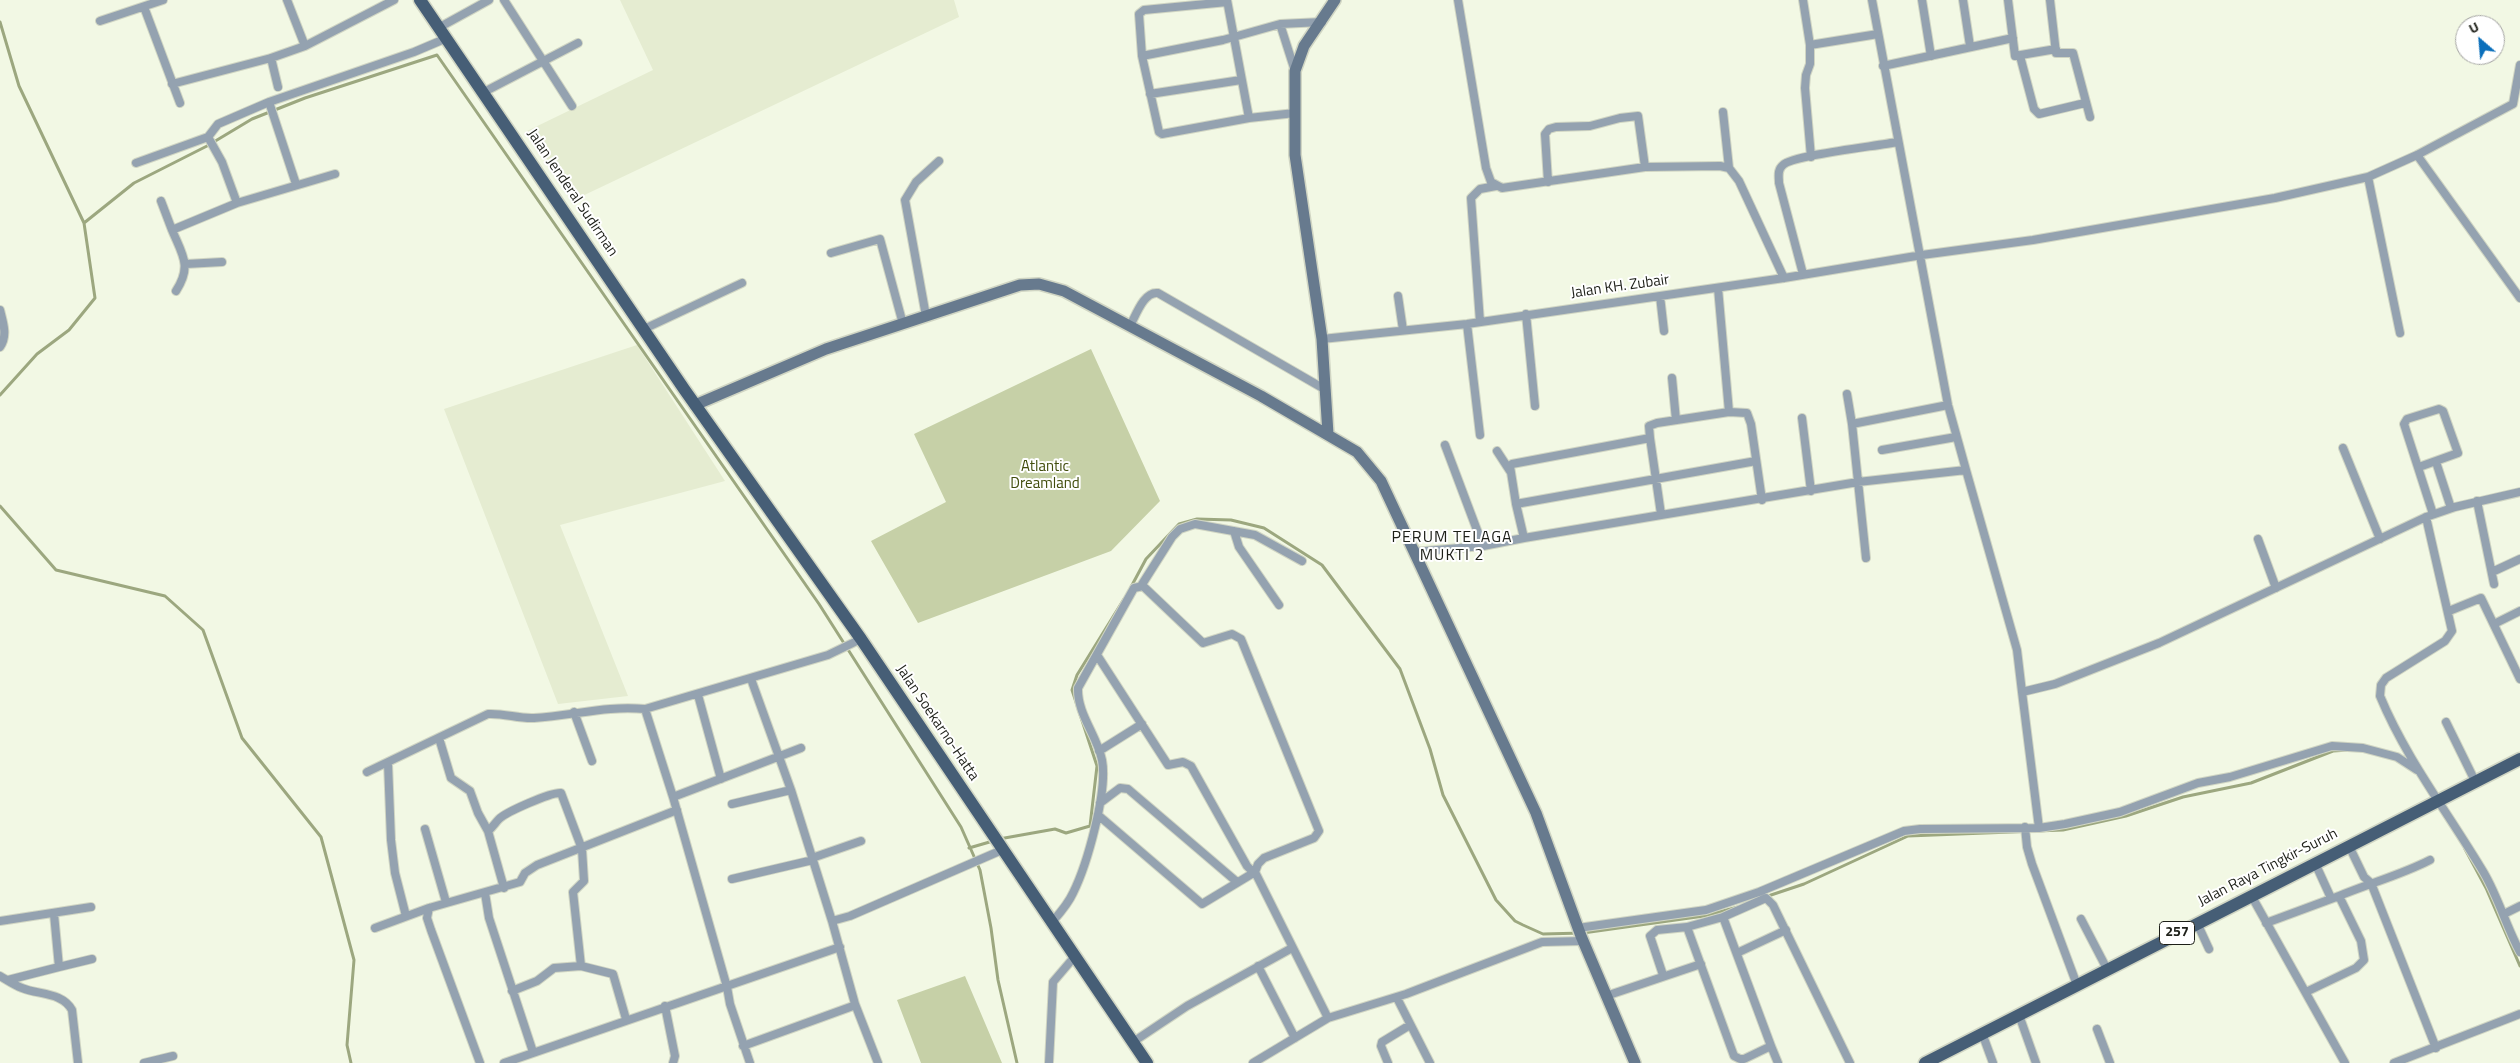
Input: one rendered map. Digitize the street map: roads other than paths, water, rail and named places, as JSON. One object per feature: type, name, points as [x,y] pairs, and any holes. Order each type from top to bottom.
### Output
[{"type":"main road","name":"Jalan Jenderal Sudirman","points":[[420,0],[696,405]]},
{"type":"main road","name":"Jalan Soekarno-Hatta","points":[[696,405],[858,642],[1053,921],[1147,1063]]},
{"type":"main road","name":"Jalan Raya Tingkir-Suruh","points":[[1925,1063],[2520,759]]},
{"type":"street","points":[[100,21],[163,0]]},
{"type":"street","points":[[286,0],[305,46]]},
{"type":"street","points":[[172,84],[271,58],[305,46],[394,0]]},
{"type":"street","points":[[136,163],[209,140],[218,124],[414,52],[489,0]]},
{"type":"street","points":[[504,0],[572,106]]},
{"type":"street","points":[[1155,10],[1156,0]]},
{"type":"street","points":[[1295,71],[1304,46],[1322,22],[1335,0]]},
{"type":"street","points":[[1458,0],[1486,168],[1491,182],[1496,186],[1502,188],[1645,167],[1720,166],[1730,168]]},
{"type":"street","points":[[1803,0],[1810,45],[1810,64],[1805,88],[1811,157]]},
{"type":"street","points":[[1872,0],[1883,66],[1922,255],[1948,405],[2016,650],[2039,828]]},
{"type":"street","points":[[1922,0],[1931,56]]},
{"type":"street","points":[[1963,0],[1970,46]]},
{"type":"street","points":[[2008,0],[2015,56],[2056,49]]},
{"type":"street","points":[[2050,0],[2057,54],[2073,53],[2090,117]]},
{"type":"street","points":[[1249,118],[1232,38],[1227,1],[1194,3],[1155,10],[1144,10],[1137,18],[1142,56],[1156,126],[1161,134],[1249,118],[1295,113]]},
{"type":"street","points":[[144,7],[180,103]]},
{"type":"street","points":[[1142,56],[1232,38],[1280,24],[1322,22]]},
{"type":"street","points":[[1280,24],[1295,71],[1297,180],[1322,339],[1328,434]]},
{"type":"street","points":[[1810,45],[1878,34]]},
{"type":"street","points":[[1883,66],[2013,38]]},
{"type":"street","points":[[484,92],[578,43]]},
{"type":"street","points":[[2020,56],[2034,109],[2037,113],[2085,103]]},
{"type":"street","points":[[271,58],[278,87]]},
{"type":"street","points":[[2516,103],[2520,65]]},
{"type":"street","points":[[1150,94],[1241,80]]},
{"type":"street","name":"Jalan KH. Zubair","points":[[1322,339],[1467,324],[1526,314],[1718,288],[1922,255],[2033,240],[2275,198],[2368,177],[2418,155],[2516,103]]},
{"type":"street","points":[[270,105],[296,184]]},
{"type":"street","points":[[1723,112],[1730,168],[1739,181],[1784,278]]},
{"type":"street","points":[[1548,182],[1545,134],[1549,129],[1556,127],[1590,126],[1620,118],[1638,116],[1645,167]]},
{"type":"street","points":[[209,140],[217,151],[237,203]]},
{"type":"street","points":[[1803,274],[1778,173],[1786,163],[1898,142]]},
{"type":"street","points":[[2418,155],[2520,298]]},
{"type":"street","points":[[926,316],[905,200],[916,182],[939,161]]},
{"type":"street","points":[[172,230],[237,203],[335,174]]},
{"type":"street","points":[[2368,177],[2400,332]]},
{"type":"street","points":[[1480,322],[1471,198],[1480,189],[1496,186]]},
{"type":"street","points":[[161,201],[186,264],[183,280],[176,291]]},
{"type":"street","points":[[831,253],[880,239],[903,324]]},
{"type":"street","points":[[186,264],[222,262]]},
{"type":"street","points":[[644,329],[742,283]]},
{"type":"street","points":[[696,405],[826,350],[1030,283],[1064,292],[1130,326],[1328,434],[1357,452],[1375,473],[1536,813],[1580,934],[1634,1063]]},
{"type":"street","points":[[1718,288],[1729,412]]},
{"type":"street","points":[[1130,326],[1145,298],[1156,293],[1326,390]]},
{"type":"street","points":[[1398,296],[1403,330]]},
{"type":"street","points":[[1660,296],[1664,331]]},
{"type":"street","points":[[0,310],[4,339],[0,347]]},
{"type":"street","points":[[1526,314],[1535,406]]},
{"type":"street","points":[[1467,324],[1480,436]]},
{"type":"street","points":[[1672,378],[1676,420]]},
{"type":"street","points":[[1847,394],[1852,424],[1866,558]]},
{"type":"street","points":[[1852,424],[1948,405]]},
{"type":"street","points":[[2419,467],[2458,453],[2443,411],[2436,408],[2407,419],[2404,422],[2419,467],[2452,631],[2449,637],[2386,678],[2381,685],[2380,696],[2417,770],[2495,893],[2520,952]]},
{"type":"street","points":[[1661,514],[1648,429],[1650,425],[1729,412],[1748,414],[1762,500]]},
{"type":"street","points":[[1802,418],[1811,490]]},
{"type":"street","points":[[1882,450],[1956,437]]},
{"type":"street","points":[[1524,538],[1510,465],[1516,462],[1650,438]]},
{"type":"street","points":[[1445,445],[1483,546]]},
{"type":"street","points":[[2343,448],[2380,539]]},
{"type":"street","points":[[1497,451],[1510,471]]},
{"type":"street","points":[[1516,504],[1756,461]]},
{"type":"street","points":[[2436,462],[2451,508]]},
{"type":"street","points":[[1414,552],[1483,546],[1661,514],[1762,500],[1858,482],[1966,470]]},
{"type":"street","points":[[2022,692],[2055,684],[2159,644],[2429,516],[2477,501],[2520,492]]},
{"type":"street","points":[[2477,501],[2494,584]]},
{"type":"street","points":[[1141,586],[1172,537],[1180,530],[1195,524],[1255,535],[1302,561]]},
{"type":"street","points":[[1234,531],[1239,547],[1279,605]]},
{"type":"street","points":[[2258,539],[2276,588]]},
{"type":"street","points":[[2492,572],[2520,559]]},
{"type":"street","points":[[1053,921],[1066,906],[1078,883],[1100,803],[1103,771],[1099,751],[1079,705],[1078,693],[1080,682],[1134,588],[1141,586],[1148,589],[1203,643],[1232,634],[1241,639],[1318,828],[1317,835],[1262,860],[1256,866],[1254,872],[1202,904],[1098,815]]},
{"type":"street","points":[[2449,611],[2481,598],[2520,679]]},
{"type":"street","points":[[2494,624],[2520,611]]},
{"type":"street","points":[[368,772],[488,714],[504,713],[535,718],[620,707],[645,709],[752,679],[828,655],[858,642]]},
{"type":"street","points":[[1097,654],[1168,765],[1183,762],[1191,766],[1247,866],[1254,872],[1328,1018]]},
{"type":"street","points":[[752,679],[780,755],[840,947],[855,1004],[878,1063]]},
{"type":"street","points":[[698,695],[721,779]]},
{"type":"street","points":[[645,709],[674,797],[727,987],[730,1004],[750,1063]]},
{"type":"street","points":[[574,712],[592,761]]},
{"type":"street","points":[[2446,722],[2475,781]]},
{"type":"street","points":[[1099,751],[1142,724]]},
{"type":"street","points":[[439,738],[450,778],[470,791],[478,813],[488,831],[504,888]]},
{"type":"street","points":[[1663,975],[1650,936],[1657,930],[1687,927],[1707,915],[1904,831],[1920,829],[2025,832],[2120,812],[2198,783],[2230,778],[2332,746],[2363,748],[2398,757],[2417,770]]},
{"type":"street","points":[[674,797],[801,748]]},
{"type":"street","points":[[388,763],[391,840],[395,873],[406,916]]},
{"type":"street","points":[[1100,803],[1120,788],[1128,789],[1236,882]]},
{"type":"street","points":[[732,804],[791,790]]},
{"type":"street","points":[[488,831],[496,826],[499,819],[518,808],[549,794],[561,793],[582,848],[584,881],[573,892],[581,966]]},
{"type":"street","points":[[375,928],[446,902],[504,888],[520,882],[525,873],[537,865],[677,810]]},
{"type":"street","points":[[425,829],[446,902]]},
{"type":"street","points":[[2025,832],[2032,864],[2077,984]]},
{"type":"street","points":[[732,879],[812,859],[861,841]]},
{"type":"street","points":[[2349,846],[2364,877],[2370,883],[2436,1048]]},
{"type":"street","points":[[832,921],[850,916],[967,866],[1001,848]]},
{"type":"street","points":[[2266,923],[2389,876],[2400,875],[2430,860]]},
{"type":"street","points":[[2306,992],[2356,968],[2364,960],[2362,942],[2315,863]]},
{"type":"street","points":[[485,893],[489,918],[533,1052]]},
{"type":"street","points":[[2251,895],[2345,1063]]},
{"type":"street","points":[[1253,1063],[1328,1018],[1397,998],[1542,942],[1580,934],[1707,915],[1723,917],[1766,898],[1773,905],[1786,930],[1850,1063]]},
{"type":"street","points":[[0,921],[54,914],[91,906]]},
{"type":"street","points":[[2504,914],[2520,906]]},
{"type":"street","points":[[429,908],[427,918],[480,1063]]},
{"type":"street","points":[[54,914],[59,966]]},
{"type":"street","points":[[1723,917],[1778,1063]]},
{"type":"street","points":[[2082,919],[2107,969]]},
{"type":"street","points":[[2197,923],[2209,949]]},
{"type":"street","points":[[1687,927],[1736,1058],[1744,1059],[1771,1046]]},
{"type":"street","points":[[1737,953],[1786,930]]},
{"type":"street","points":[[504,1063],[626,1019],[727,987],[840,947]]},
{"type":"street","points":[[1133,1042],[1187,1006],[1292,948]]},
{"type":"street","points":[[1049,1063],[1053,982],[1076,955]]},
{"type":"street","points":[[4,978],[92,959]]},
{"type":"street","points":[[1606,996],[1663,975],[1701,964]]},
{"type":"street","points":[[512,991],[537,981],[554,968],[581,966],[613,974],[626,1019]]},
{"type":"street","points":[[1258,966],[1295,1038]]},
{"type":"street","points":[[4,978],[22,988],[58,997],[69,1005],[72,1010],[78,1063]]},
{"type":"street","points":[[1397,998],[1430,1063]]},
{"type":"street","points":[[743,1046],[851,1008],[855,1004]]},
{"type":"street","points":[[665,1006],[675,1056],[673,1063]]},
{"type":"street","points":[[2394,1063],[2520,1014]]},
{"type":"street","points":[[2019,1015],[2036,1063]]},
{"type":"street","points":[[1388,1063],[1381,1046],[1382,1042],[1410,1024]]},
{"type":"street","points":[[2098,1029],[2110,1063]]},
{"type":"street","points":[[1982,1034],[1993,1063]]},
{"type":"street","points":[[144,1063],[173,1056]]},
{"type":"waterway","points":[[0,22],[19,86],[84,223],[95,298],[69,330],[37,354],[0,395]]},
{"type":"waterway","points":[[84,223],[134,183],[207,146],[252,119],[305,98],[437,55],[819,604],[961,827],[980,870],[998,980],[1017,1063]]},
{"type":"waterway","points":[[0,506],[56,570],[165,596],[203,630],[242,738],[321,837],[354,960],[347,1045],[351,1063]]},
{"type":"waterway","points":[[1131,587],[1146,559],[1179,524],[1197,519],[1231,520],[1264,528],[1322,565],[1400,669],[1430,749],[1443,795],[1496,900],[1515,921],[1543,934],[1583,933],[1704,916],[1738,907]]},
{"type":"waterway","points":[[999,839],[1055,829],[1066,833],[1090,826],[1097,766],[1072,690],[1077,675],[1124,599]]},
{"type":"waterway","points":[[1765,897],[1804,884],[1908,836],[2063,830],[2126,816],[2183,797],[2251,783],[2333,751],[2349,750]]},
{"type":"waterway","points":[[969,848],[993,841]]},
{"type":"waterway","points":[[2465,849],[2486,888],[2520,966]]},
{"type":"district","name":"PERUM TELAGA MUKTI 2","points":[[1452,547]]},
{"type":"park label","name":"Atlantic Dreamland","points":[[1045,476]]}]
